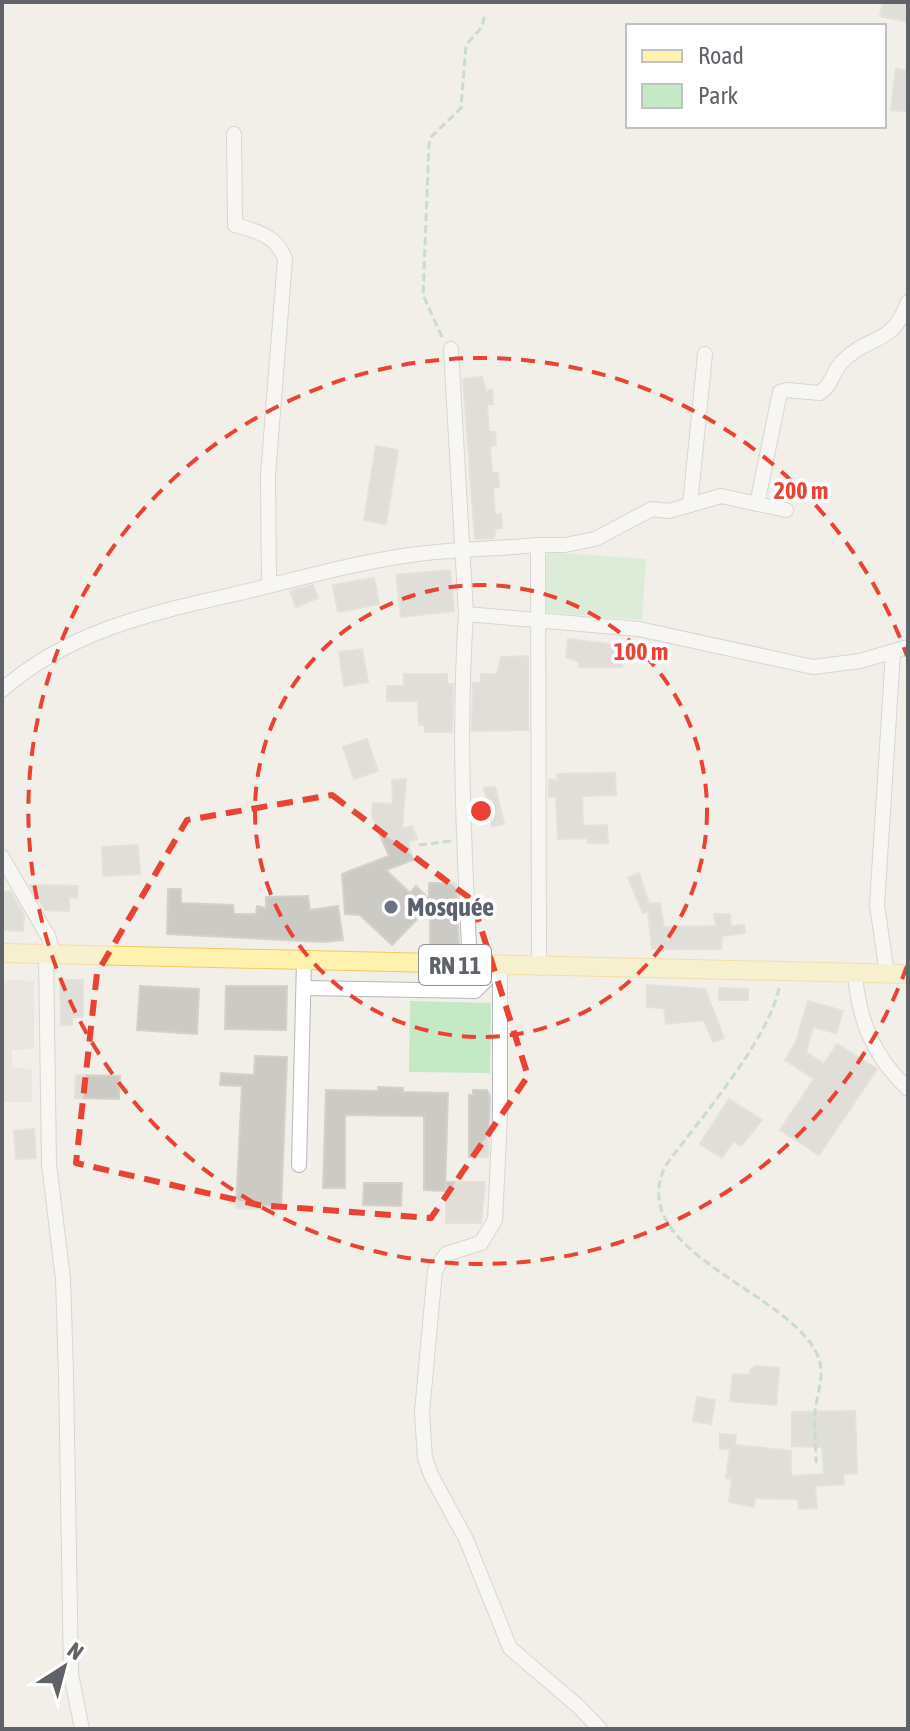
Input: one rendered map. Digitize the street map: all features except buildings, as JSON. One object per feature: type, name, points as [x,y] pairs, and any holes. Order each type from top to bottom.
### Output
[{"type":"main road","name":"RN 11","points":[[2,953],[539,968],[908,974]]},
{"type":"street","points":[[234,134],[235,225],[267,235],[276,242],[285,259],[268,475],[266,546],[269,584]]},
{"type":"street","points":[[757,504],[780,392],[820,393],[828,388],[838,366],[853,352],[891,334],[901,321],[908,302]]},
{"type":"street","points":[[304,988],[475,991],[486,980],[463,839],[465,552],[451,349]]},
{"type":"street","points":[[690,505],[705,354]]},
{"type":"street","points":[[2,690],[36,663],[82,637],[162,610],[269,584],[410,555],[565,545],[595,539],[652,509],[669,511],[721,496],[786,510]]},
{"type":"street","points":[[538,545],[539,968]]},
{"type":"street","points":[[466,614],[639,629],[813,667],[860,661],[908,647]]},
{"type":"street","points":[[887,974],[877,905],[893,652]]},
{"type":"street","points":[[2,857],[49,938],[49,1164],[63,1279],[71,1674],[82,1729]]},
{"type":"street","points":[[299,1165],[304,961]]},
{"type":"street","points":[[485,966],[495,1220],[481,1243],[446,1254],[435,1270],[422,1412],[425,1458],[466,1539],[510,1648],[600,1729]]},
{"type":"street","points":[[855,974],[863,1027],[879,1057],[908,1089]]},
{"type":"path","points":[[451,349],[433,321],[423,295],[429,145],[431,137],[461,108],[466,45],[482,27],[485,14]]},
{"type":"path","points":[[419,845],[463,839]]},
{"type":"path","points":[[782,973],[771,1014],[666,1165],[660,1187],[666,1216],[687,1248],[770,1306],[808,1341],[820,1360],[819,1397],[815,1410],[816,1463]]},
{"type":"highlighted area","points":[[332,795],[472,900],[528,1076],[431,1218],[259,1205],[76,1163],[97,973],[187,820]]},
{"type":"shaded area","points":[[2,980],[34,981],[34,1049],[12,1050],[12,1068],[32,1069],[32,1102],[2,1102]]},
{"type":"green space","points":[[547,552],[646,559],[642,620],[543,612]]},
{"type":"green space","points":[[410,1001],[491,1003],[490,1073],[409,1072]]},
{"type":"place","name":"Mosquée","points":[[391,907]]}]
